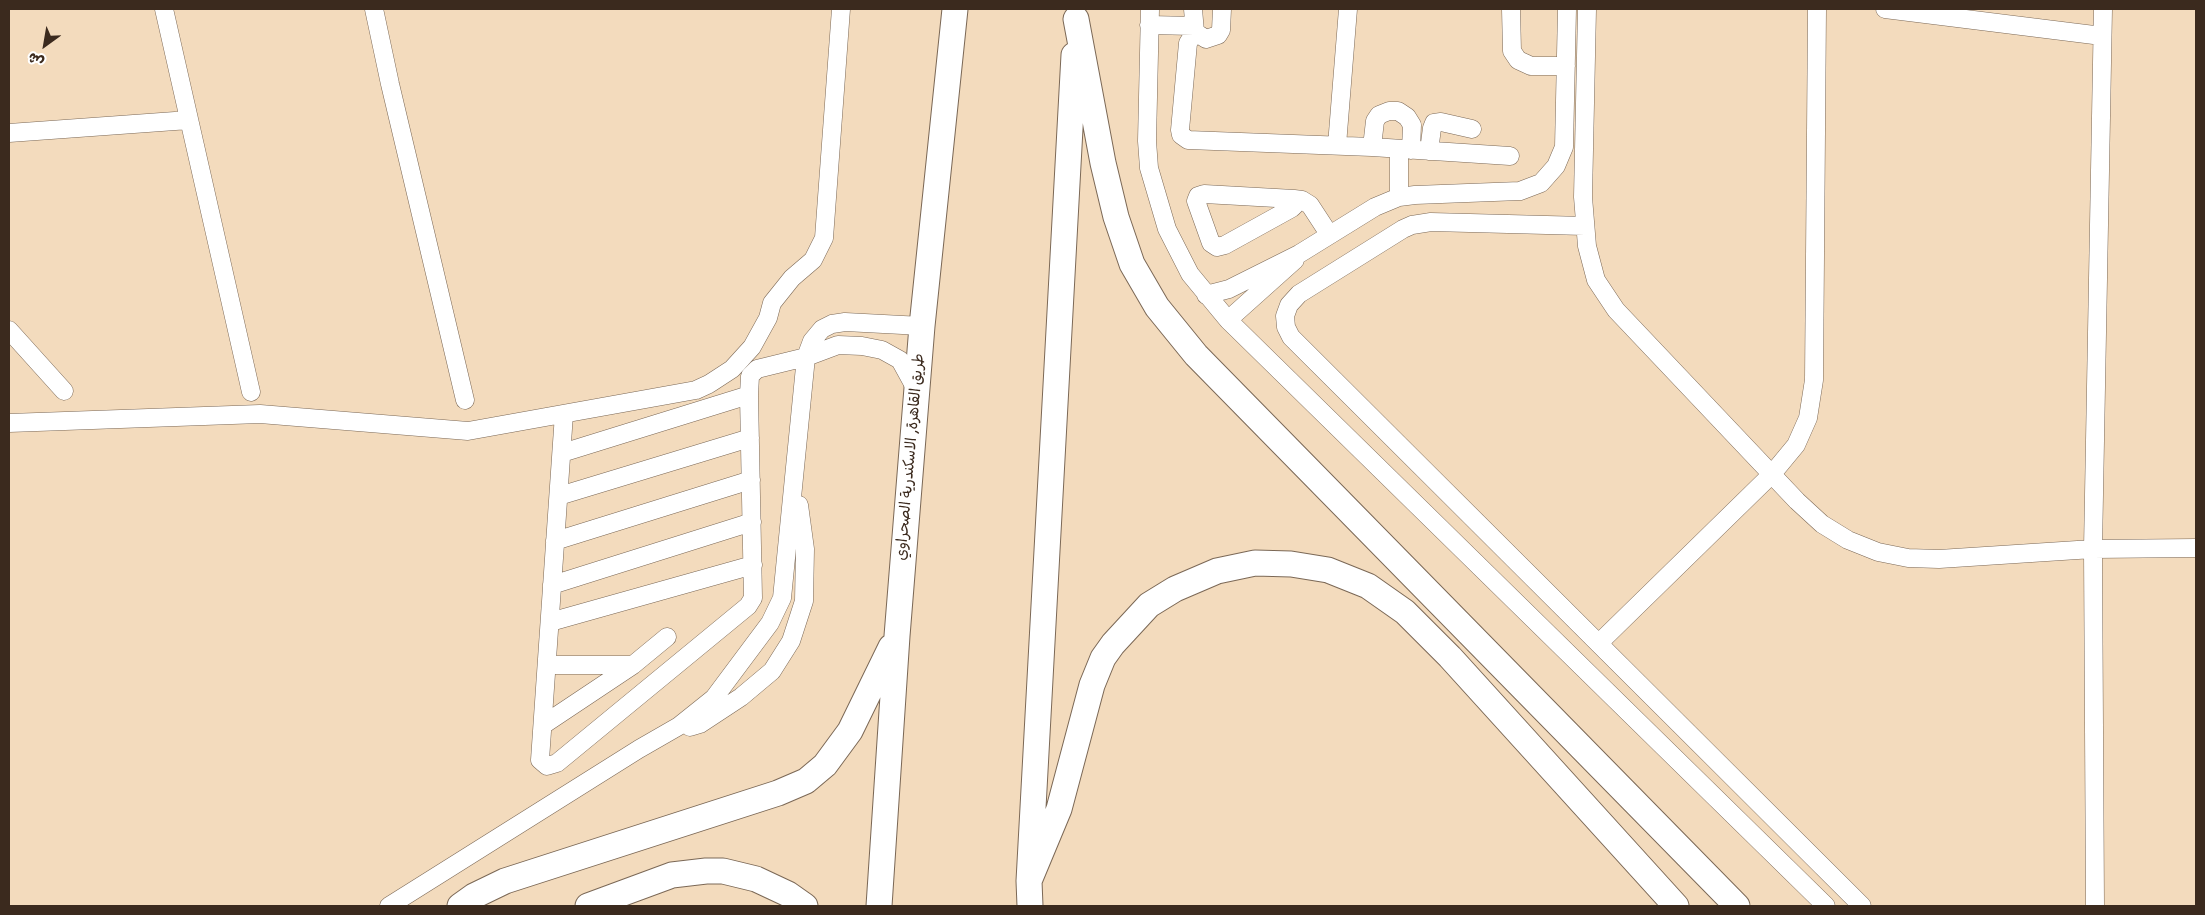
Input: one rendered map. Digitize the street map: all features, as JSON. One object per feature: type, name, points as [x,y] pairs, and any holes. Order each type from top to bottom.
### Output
[{"type":"highway","name":"طريق القاهرة, الاسكندرية الصحراوي","points":[[879,906],[897,636],[922,326],[955,9]]},
{"type":"highway","points":[[1030,906],[1029,881],[1076,14]]},
{"type":"highway","points":[[1076,14],[1103,163],[1116,217],[1132,264],[1157,307],[1202,362],[1737,906]]},
{"type":"highway","points":[[1029,881],[1059,809],[1092,685],[1104,658],[1113,644],[1149,605],[1175,589],[1217,571],[1255,563],[1291,564],[1328,570],[1368,586],[1405,612],[1450,657],[1676,906]]},
{"type":"highway","points":[[460,906],[474,896],[505,881],[778,793],[806,781],[825,765],[850,731],[897,636]]},
{"type":"highway","points":[[588,906],[672,875],[706,871],[740,874],[756,879],[780,890],[805,906]]},
{"type":"street","points":[[164,9],[251,392]]},
{"type":"street","points":[[374,9],[396,114],[464,400]]},
{"type":"street","points":[[9,423],[260,414],[468,431],[696,390],[721,377],[742,359],[768,318],[772,303],[781,290],[813,260],[824,238],[841,9]]},
{"type":"street","points":[[1222,9],[1222,24],[1218,35],[1206,39],[1194,22],[1150,17],[1148,168],[1155,194],[1174,245],[1190,274],[1228,320],[1826,906]]},
{"type":"street","points":[[1337,146],[1348,9]]},
{"type":"street","points":[[1511,9],[1512,51],[1518,60],[1531,66],[1566,66]]},
{"type":"street","points":[[1206,295],[1229,289],[1299,254],[1375,207],[1399,198],[1415,195],[1520,191],[1541,183],[1556,166],[1564,146],[1567,9]]},
{"type":"street","points":[[1587,9],[1583,198],[1590,263],[1596,280],[1616,310],[1822,524],[1848,540],[1878,552],[1908,558],[1939,559],[2093,549],[2196,548]]},
{"type":"street","points":[[1599,644],[1772,474],[1796,445],[1808,418],[1814,380],[1817,9]]},
{"type":"street","points":[[1885,9],[2102,36]]},
{"type":"street","points":[[2095,906],[2093,549],[2103,9]]},
{"type":"street","points":[[1194,22],[1188,43],[1180,130],[1184,138],[1193,141],[1372,147],[1510,156]]},
{"type":"street","points":[[1372,147],[1375,121],[1380,115],[1389,110],[1398,111],[1407,117],[1412,125],[1413,150],[1399,198]]},
{"type":"street","points":[[9,133],[189,120]]},
{"type":"street","points":[[1413,150],[1434,124],[1441,122],[1472,129]]},
{"type":"street","points":[[1294,199],[1295,205],[1292,208],[1217,248],[1211,242],[1196,201],[1198,196],[1204,194],[1294,199],[1307,202],[1329,234]]},
{"type":"street","points":[[1585,226],[1431,222],[1412,225],[1299,294],[1288,305],[1285,316],[1286,327],[1291,337],[1862,906]]},
{"type":"street","points":[[1228,320],[1284,272],[1299,254]]},
{"type":"street","points":[[389,906],[685,722],[714,698],[770,623],[777,610],[784,585],[806,357],[812,341],[822,329],[832,324],[845,322],[922,326]]},
{"type":"street","points":[[9,330],[64,391]]},
{"type":"street","points":[[564,414],[540,760],[547,766],[557,763],[748,606],[753,598],[750,376],[757,369],[806,357],[838,346],[862,346],[882,350],[900,360],[917,392]]},
{"type":"street","points":[[562,453],[749,395]]},
{"type":"street","points":[[559,496],[750,438]]},
{"type":"street","points":[[659,738],[700,724],[741,697],[772,671],[791,641],[804,601],[805,549],[795,474]]},
{"type":"street","points":[[555,541],[751,480]]},
{"type":"street","points":[[552,586],[752,522]]},
{"type":"street","points":[[550,622],[753,565]]},
{"type":"street","points":[[543,724],[633,665],[667,637]]},
{"type":"street","points":[[547,665],[633,665]]}]
